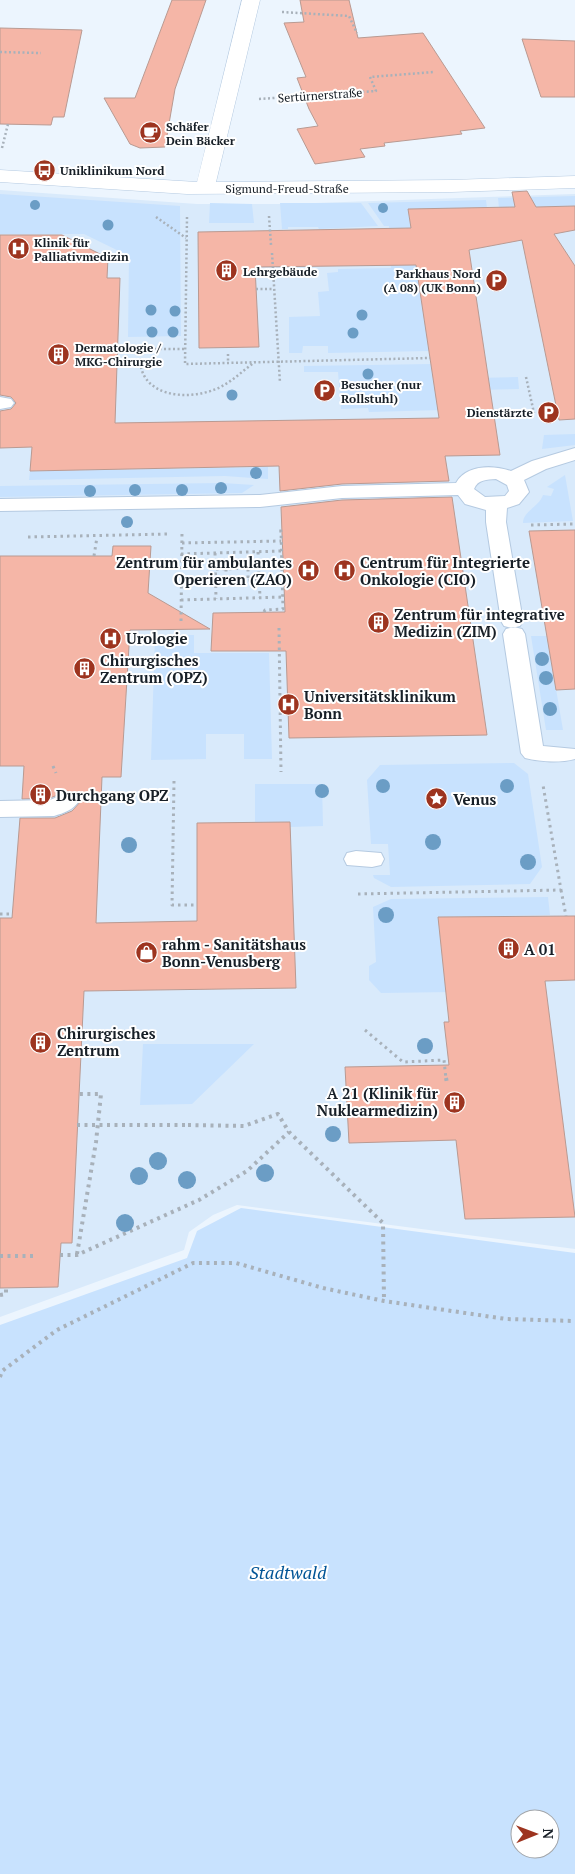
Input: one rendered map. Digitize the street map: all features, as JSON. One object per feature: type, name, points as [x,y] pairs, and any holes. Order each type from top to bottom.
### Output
[{"type":"street","points":[[196,188],[250,5]]},
{"type":"street","name":"Sigmund-Freud-Straße","points":[[0,176],[196,188],[451,186],[575,182]]},
{"type":"lane","points":[[512,478],[539,465],[575,454]]},
{"type":"lane","points":[[497,473],[512,478],[519,487],[517,496],[512,500],[497,504],[479,502],[466,494],[464,489],[468,480],[480,474],[497,473]]},
{"type":"lane","points":[[0,505],[279,500],[342,492],[464,489]]},
{"type":"lane","points":[[497,504],[496,522],[533,753],[567,754]]},
{"type":"lane","points":[[0,809],[54,808],[67,802]]},
{"type":"path","points":[[250,5],[349,16],[357,33]]},
{"type":"path","points":[[0,52],[41,54]]},
{"type":"path","name":"Sertürnerstraße","points":[[253,99],[376,91],[370,77],[434,72]]},
{"type":"path","points":[[0,156],[8,124]]},
{"type":"path","points":[[0,130],[6,130]]},
{"type":"path","points":[[196,188],[185,364],[430,358]]},
{"type":"path","points":[[272,253],[280,383]]},
{"type":"path","points":[[256,289],[273,289]]},
{"type":"path","points":[[156,349],[185,349]]},
{"type":"path","points":[[228,354],[228,362]]},
{"type":"path","points":[[140,358],[142,377],[152,387],[173,394],[190,394],[217,389],[255,362]]},
{"type":"path","points":[[526,377],[534,413]]},
{"type":"path","points":[[510,414],[517,414]]},
{"type":"path","points":[[181,621],[182,502]]},
{"type":"path","points":[[528,526],[575,524]]},
{"type":"path","points":[[264,612],[265,610],[283,610],[280,531],[271,531]]},
{"type":"path","points":[[182,543],[281,541]]},
{"type":"path","points":[[181,554],[281,551]]},
{"type":"path","points":[[258,552],[260,598]]},
{"type":"path","points":[[216,553],[216,599]]},
{"type":"path","points":[[248,568],[248,580]]},
{"type":"path","points":[[216,569],[258,568]]},
{"type":"path","points":[[226,569],[226,581]]},
{"type":"path","points":[[216,581],[259,580]]},
{"type":"path","points":[[181,600],[283,597]]},
{"type":"path","points":[[279,628],[281,772]]},
{"type":"path","points":[[533,753],[543,785],[566,916]]},
{"type":"path","points":[[174,781],[172,906],[197,905]]},
{"type":"path","points":[[358,894],[561,890]]},
{"type":"path","points":[[0,914],[13,914]]},
{"type":"path","points":[[365,1030],[403,1062],[444,1060],[447,1083]]},
{"type":"path","points":[[77,1255],[96,1142],[101,1094],[79,1094]]},
{"type":"path","points":[[77,1125],[244,1126],[278,1114],[290,1132],[383,1223],[384,1301]]},
{"type":"path","points":[[60,1255],[77,1255],[200,1200],[247,1171],[290,1132]]},
{"type":"path","points":[[0,1256],[33,1256]]},
{"type":"path","points":[[0,1377],[2,1371],[57,1330],[193,1263],[236,1263],[322,1288],[384,1301],[506,1319],[575,1321]]},
{"type":"path","points":[[0,1294],[6,1294],[6,1288]]},
{"type":"shaded area","name":"Universitätsklinikum Bonn","points":[[0,190],[197,204],[287,204],[575,194],[575,1249],[237,1205],[213,1215],[189,1232],[184,1250],[0,1317]]},
{"type":"green space","points":[[0,194],[180,206],[181,336],[128,337],[129,256],[84,234],[0,234]]},
{"type":"green space","points":[[575,196],[575,206],[499,208],[498,198]]},
{"type":"green space","points":[[486,200],[487,208],[408,209],[429,351],[328,353],[328,346],[303,346],[302,353],[289,353],[289,317],[320,316],[318,292],[329,291],[327,273],[338,272],[338,269],[391,268],[389,226],[384,226],[368,203]]},
{"type":"green space","points":[[210,203],[252,204],[254,223],[209,223]]},
{"type":"green space","points":[[280,203],[361,203],[378,226],[319,229],[318,227],[288,227],[288,229],[282,229]]},
{"type":"green space","points":[[431,364],[433,379],[518,377],[519,389],[475,390],[479,409],[369,412],[368,408],[341,409],[338,372],[304,372],[304,366]]},
{"type":"green space","points":[[575,434],[575,445],[542,449],[544,435]]},
{"type":"green space","points":[[268,467],[268,479],[225,476],[29,480],[30,471]]},
{"type":"green space","points":[[565,475],[573,521],[523,523],[528,512],[538,503],[543,495],[551,496],[554,489],[547,487]]},
{"type":"green space","points":[[222,483],[254,485],[242,493],[0,497],[0,486]]},
{"type":"green space","points":[[155,635],[194,635],[194,653],[269,653],[272,759],[244,759],[244,734],[206,734],[206,759],[151,760]]},
{"type":"green space","points":[[531,636],[547,636],[563,730],[546,730]]},
{"type":"green space","points":[[514,763],[528,774],[542,867],[530,884],[391,887],[374,878],[373,875],[390,875],[388,844],[371,844],[367,780],[380,765]]},
{"type":"green space","points":[[255,784],[322,784],[323,826],[290,827],[289,822],[255,822]]},
{"type":"green space","points":[[548,897],[550,915],[438,917],[445,983],[452,992],[381,993],[369,980],[369,966],[376,962],[373,907],[391,899]]},
{"type":"green space","points":[[143,1044],[254,1044],[192,1104],[140,1105]]},
{"type":"green space","name":"Stadtwald","points":[[241,1208],[575,1253],[575,1874],[0,1874],[0,1325],[187,1258],[197,1231]]},
{"type":"building","points":[[172,0],[206,0],[175,89],[165,147],[140,148],[130,144],[104,98],[135,98]]},
{"type":"building","points":[[300,0],[349,0],[358,38],[423,33],[485,128],[460,131],[462,134],[384,143],[385,146],[360,149],[365,157],[315,164],[297,129],[318,126],[297,78],[306,77],[284,23],[304,22]]},
{"type":"building","points":[[0,28],[82,30],[64,117],[53,117],[51,125],[0,124]]},
{"type":"building","points":[[522,39],[575,41],[575,97],[541,97]]},
{"type":"building","points":[[527,191],[536,207],[575,206],[575,230],[554,234],[575,266],[575,419],[559,420],[522,240],[469,250],[500,455],[445,456],[449,481],[342,484],[280,491],[279,466],[30,471],[32,447],[0,448],[0,411],[11,409],[16,403],[11,397],[0,395],[0,235],[62,235],[108,258],[107,278],[120,278],[115,423],[439,418],[416,265],[255,267],[259,347],[199,348],[198,232],[411,228],[408,209],[515,207],[512,192]]},
{"type":"building","name":"Zentrum für integrative Medizin (ZIM)","points":[[452,497],[487,735],[289,738],[286,651],[211,651],[213,613],[285,612],[281,507],[342,500]]},
{"type":"building","points":[[575,530],[575,689],[556,690],[529,531]]},
{"type":"building","name":"Chirurgisches Zentrum","points":[[113,546],[151,546],[148,593],[210,629],[130,630],[121,777],[102,777],[96,923],[197,921],[197,823],[290,822],[296,988],[84,991],[72,1243],[61,1243],[58,1287],[0,1288],[0,918],[12,918],[20,818],[55,818],[72,811],[81,801],[76,795],[68,791],[50,798],[22,799],[24,766],[0,766],[0,556],[112,556]]},
{"type":"building","name":"A 21 (Klinik für Nuklearmedizin)","points":[[575,916],[575,980],[545,981],[575,1217],[465,1219],[456,1140],[349,1143],[345,1067],[449,1065],[444,1022],[449,1022],[438,917]]},
{"type":"place","name":"Schäfer Dein Bäcker","points":[[150,133]]},
{"type":"place","name":"Uniklinikum Nord","points":[[44,170]]},
{"type":"place","name":"Klinik für Palliativmedizin","points":[[18,249]]},
{"type":"place","name":"Lehrgebäude","points":[[227,271]]},
{"type":"place","name":"Parkhaus Nord (A 08) (UK Bonn)","points":[[497,280]]},
{"type":"place","name":"Dermatologie / MKG-Chirurgie","points":[[59,354]]},
{"type":"place","name":"Besucher (nur Rollstuhl)","points":[[325,391]]},
{"type":"place","name":"Dienstärzte","points":[[549,412]]},
{"type":"place","name":"Zentrum für ambulantes Operieren (ZAO)","points":[[308,571]]},
{"type":"place","name":"Centrum für Integrierte Onkologie (CIO)","points":[[344,571]]},
{"type":"place","name":"Zentrum für integrative Medizin (ZIM)","points":[[378,623]]},
{"type":"place","name":"Urologie","points":[[110,638]]},
{"type":"place","name":"Chirurgisches Zentrum (OPZ)","points":[[84,669]]},
{"type":"place","name":"Universitätsklinikum Bonn","points":[[288,705]]},
{"type":"place","name":"Durchgang OPZ","points":[[40,795]]},
{"type":"place","name":"Venus","points":[[437,799]]},
{"type":"place","name":"A 01","points":[[508,949]]},
{"type":"place","name":"rahm - Sanitätshaus Bonn-Venusberg","points":[[146,953]]},
{"type":"place","name":"Chirurgisches Zentrum","points":[[41,1042]]},
{"type":"place","name":"A 21 (Klinik für Nuklearmedizin)","points":[[454,1102]]}]
